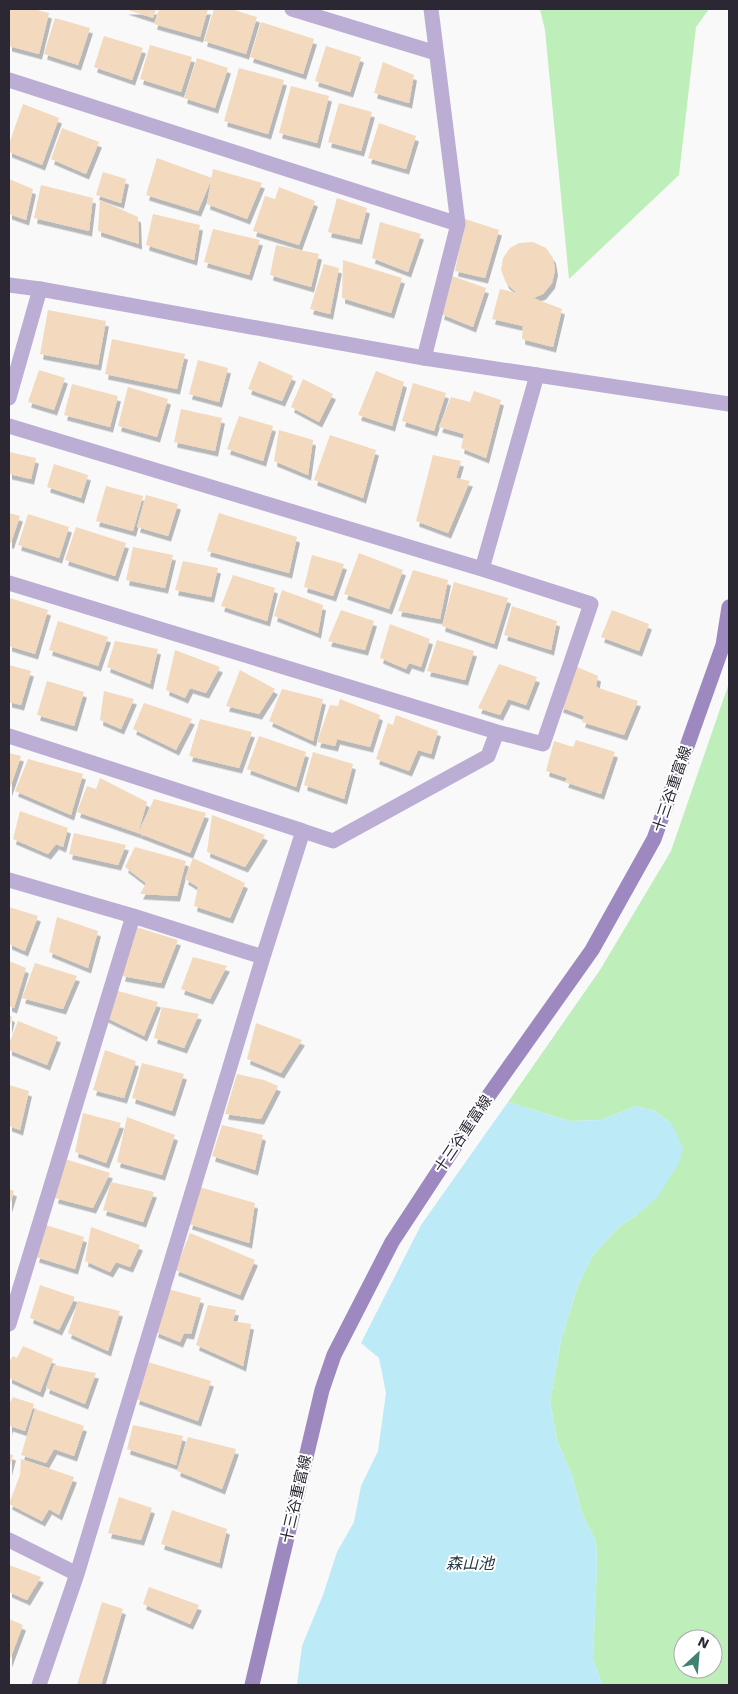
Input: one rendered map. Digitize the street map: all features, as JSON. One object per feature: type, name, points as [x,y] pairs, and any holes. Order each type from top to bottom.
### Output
[{"type":"main road","name":"十三谷重富線","points":[[252,1685],[322,1390],[334,1355],[392,1242],[482,1105],[592,950],[654,840],[723,645],[729,607]]},
{"type":"street","points":[[292,9],[436,53]]},
{"type":"street","points":[[424,358],[458,224],[431,9]]},
{"type":"street","points":[[9,80],[458,224]]},
{"type":"street","points":[[9,285],[424,358],[729,404]]},
{"type":"street","points":[[9,398],[40,289]]},
{"type":"street","points":[[482,569],[537,375]]},
{"type":"street","points":[[9,426],[482,569],[591,604],[543,744],[497,732],[9,583]]},
{"type":"street","points":[[9,736],[333,841],[488,756],[497,732]]},
{"type":"street","points":[[39,1685],[78,1574],[263,956],[303,831]]},
{"type":"street","points":[[9,880],[263,956]]},
{"type":"street","points":[[9,1324],[133,916]]},
{"type":"street","points":[[9,1540],[78,1574]]},
{"type":"green space","points":[[540,9],[709,9],[696,27],[679,175],[569,279],[545,30]]},
{"type":"green space","points":[[729,683],[729,1685],[604,1685],[593,1659],[597,1566],[596,1542],[582,1513],[572,1475],[557,1441],[550,1401],[561,1341],[578,1285],[593,1255],[619,1227],[657,1197],[672,1124],[655,1111],[636,1106],[601,1120],[569,1121],[508,1102],[600,970],[671,851]]},
{"type":"water","name":"森山池","points":[[508,1102],[569,1121],[601,1120],[636,1106],[655,1111],[672,1124],[683,1148],[679,1163],[657,1198],[619,1227],[593,1255],[578,1285],[561,1341],[550,1401],[557,1441],[572,1475],[582,1513],[596,1542],[597,1566],[593,1659],[604,1685],[297,1685],[302,1646],[323,1595],[337,1552],[354,1522],[361,1486],[378,1451],[386,1393],[379,1358],[361,1343],[421,1225]]},
{"type":"building","points":[[9,9],[33,9],[49,13],[39,54],[9,46]]},
{"type":"building","points":[[125,9],[156,9],[153,18]]},
{"type":"building","points":[[159,9],[208,9],[200,37],[154,24]]},
{"type":"building","points":[[214,9],[231,9],[257,17],[246,54],[204,41]]},
{"type":"building","points":[[55,18],[90,28],[78,65],[44,54]]},
{"type":"building","points":[[261,22],[314,39],[303,74],[250,57]]},
{"type":"building","points":[[104,36],[143,48],[132,80],[94,67]]},
{"type":"building","points":[[150,45],[192,57],[181,92],[140,79]]},
{"type":"building","points":[[326,46],[361,57],[350,92],[315,81]]},
{"type":"building","points":[[197,58],[228,68],[215,108],[184,98]]},
{"type":"building","points":[[383,62],[414,75],[409,103],[374,93]]},
{"type":"building","points":[[239,68],[284,80],[268,134],[224,121]]},
{"type":"building","points":[[291,86],[329,96],[317,143],[279,133]]},
{"type":"building","points":[[339,103],[372,112],[361,151],[328,142]]},
{"type":"building","points":[[23,104],[59,118],[42,165],[9,152],[9,144]]},
{"type":"building","points":[[379,123],[416,136],[406,169],[368,158]]},
{"type":"building","points":[[62,128],[99,142],[86,174],[51,159]]},
{"type":"building","points":[[157,158],[212,178],[198,211],[146,195]]},
{"type":"building","points":[[213,169],[262,183],[247,219],[207,204]]},
{"type":"building","points":[[103,172],[126,179],[121,203],[96,195]]},
{"type":"building","points":[[9,179],[33,189],[26,220],[9,214]]},
{"type":"building","points":[[41,185],[93,198],[89,231],[34,218]]},
{"type":"building","points":[[279,187],[315,201],[299,245],[253,231],[265,196],[275,199]]},
{"type":"building","points":[[337,198],[367,208],[359,239],[328,232]]},
{"type":"building","points":[[100,200],[138,217],[139,244],[98,231]]},
{"type":"building","points":[[153,214],[200,225],[194,260],[146,245]]},
{"type":"building","points":[[465,219],[499,230],[485,278],[455,271]]},
{"type":"building","points":[[380,222],[421,234],[408,272],[372,258]]},
{"type":"building","points":[[213,229],[260,240],[249,275],[204,262]]},
{"type":"building","points":[[533,242],[546,248],[553,258],[555,270],[552,283],[543,294],[533,298],[562,309],[553,347],[522,339],[523,326],[492,319],[500,289],[517,293],[506,283],[501,270],[503,258],[510,248],[519,243]]},
{"type":"building","points":[[276,245],[319,254],[311,287],[270,275]]},
{"type":"building","points":[[343,260],[402,278],[391,313],[342,298]]},
{"type":"building","points":[[324,264],[339,268],[330,314],[310,309]]},
{"type":"building","points":[[452,276],[486,288],[473,327],[441,314]]},
{"type":"building","points":[[48,310],[106,321],[98,365],[40,354]]},
{"type":"building","points":[[112,339],[185,354],[177,389],[105,374]]},
{"type":"building","points":[[198,360],[228,368],[219,402],[189,394]]},
{"type":"building","points":[[259,361],[293,376],[282,401],[248,389]]},
{"type":"building","points":[[39,370],[65,378],[54,410],[28,402]]},
{"type":"building","points":[[376,371],[404,382],[392,426],[358,415]]},
{"type":"building","points":[[303,379],[333,394],[319,422],[291,407]]},
{"type":"building","points":[[413,383],[446,393],[434,431],[402,421]]},
{"type":"building","points":[[72,384],[118,396],[110,427],[64,415]]},
{"type":"building","points":[[128,387],[168,399],[157,437],[118,426]]},
{"type":"building","points":[[474,391],[501,400],[486,458],[461,448],[464,434],[439,427],[451,397],[470,402]]},
{"type":"building","points":[[181,409],[222,418],[215,451],[174,442]]},
{"type":"building","points":[[239,416],[273,426],[263,461],[227,449]]},
{"type":"building","points":[[279,430],[313,440],[308,475],[274,461]]},
{"type":"building","points":[[330,435],[376,450],[363,498],[314,480]]},
{"type":"building","points":[[9,452],[36,458],[31,479],[9,474]]},
{"type":"building","points":[[433,455],[461,461],[456,478],[470,481],[448,533],[416,521]]},
{"type":"building","points":[[54,464],[88,475],[81,498],[47,487]]},
{"type":"building","points":[[106,486],[143,496],[133,531],[96,521]]},
{"type":"building","points":[[146,495],[178,504],[168,536],[137,527]]},
{"type":"building","points":[[9,513],[20,516],[11,543],[9,543]]},
{"type":"building","points":[[219,513],[297,537],[289,573],[207,551]]},
{"type":"building","points":[[28,514],[69,527],[59,558],[18,545]]},
{"type":"building","points":[[76,527],[126,543],[115,576],[65,560]]},
{"type":"building","points":[[133,547],[173,555],[165,588],[126,580]]},
{"type":"building","points":[[359,553],[403,570],[389,609],[344,594]]},
{"type":"building","points":[[312,555],[344,564],[333,596],[304,587]]},
{"type":"building","points":[[183,561],[218,568],[211,597],[175,590]]},
{"type":"building","points":[[413,570],[448,580],[440,619],[398,611]]},
{"type":"building","points":[[233,575],[275,588],[267,621],[221,606]]},
{"type":"building","points":[[454,582],[508,598],[494,644],[442,626]]},
{"type":"building","points":[[282,590],[323,605],[318,633],[274,616]]},
{"type":"building","points":[[10,598],[48,610],[35,654],[9,646]]},
{"type":"building","points":[[512,606],[557,621],[551,650],[504,635]]},
{"type":"building","points":[[341,610],[374,621],[365,650],[328,641]]},
{"type":"building","points":[[612,610],[649,624],[639,651],[601,637]]},
{"type":"building","points":[[58,621],[108,637],[98,666],[49,650]]},
{"type":"building","points":[[390,624],[430,639],[421,667],[409,663],[406,669],[380,658]]},
{"type":"building","points":[[437,640],[474,651],[465,680],[427,671]]},
{"type":"building","points":[[115,641],[158,649],[150,684],[107,667]]},
{"type":"building","points":[[175,650],[220,667],[206,693],[190,688],[185,698],[166,690]]},
{"type":"building","points":[[499,664],[537,677],[526,705],[508,699],[500,715],[478,708]]},
{"type":"building","points":[[9,665],[31,671],[21,705],[9,702]]},
{"type":"building","points":[[575,666],[598,676],[596,687],[638,701],[624,735],[582,722],[584,716],[560,707]]},
{"type":"building","points":[[240,670],[275,689],[259,714],[226,706]]},
{"type":"building","points":[[47,681],[84,692],[74,726],[37,715]]},
{"type":"building","points":[[282,689],[323,699],[313,741],[269,721]]},
{"type":"building","points":[[104,691],[134,699],[121,729],[100,720]]},
{"type":"building","points":[[340,699],[380,715],[370,747],[337,739],[335,746],[317,742],[330,705],[338,706]]},
{"type":"building","points":[[144,703],[192,719],[176,750],[133,729]]},
{"type":"building","points":[[396,715],[438,731],[431,754],[418,750],[409,771],[376,759],[388,723],[393,725]]},
{"type":"building","points":[[200,719],[252,732],[239,768],[189,756]]},
{"type":"building","points":[[259,736],[306,752],[296,787],[247,769]]},
{"type":"building","points":[[576,740],[615,752],[601,794],[565,782],[567,778],[546,771],[554,741],[573,747]]},
{"type":"building","points":[[313,752],[353,764],[344,799],[304,785]]},
{"type":"building","points":[[9,753],[21,756],[9,791]]},
{"type":"building","points":[[28,759],[83,774],[71,815],[15,791]]},
{"type":"building","points":[[100,778],[147,802],[138,833],[77,812],[87,786],[96,789]]},
{"type":"building","points":[[154,799],[206,813],[190,853],[138,833]]},
{"type":"building","points":[[20,811],[68,828],[63,847],[56,844],[48,854],[13,839]]},
{"type":"building","points":[[212,815],[265,835],[245,867],[207,852]]},
{"type":"building","points":[[74,833],[126,845],[118,865],[69,854]]},
{"type":"building","points":[[135,847],[186,861],[177,896],[140,894],[146,883],[125,867]]},
{"type":"building","points":[[193,858],[245,883],[230,918],[194,906],[198,887],[185,879]]},
{"type":"building","points":[[9,907],[38,916],[25,951],[9,944]]},
{"type":"building","points":[[57,917],[98,931],[88,968],[49,952]]},
{"type":"building","points":[[136,927],[178,940],[161,983],[122,976]]},
{"type":"building","points":[[193,957],[227,966],[210,999],[181,989]]},
{"type":"building","points":[[9,961],[26,968],[14,1008],[9,1006]]},
{"type":"building","points":[[35,963],[77,976],[63,1009],[22,998]]},
{"type":"building","points":[[111,989],[158,1002],[144,1036],[103,1016]]},
{"type":"building","points":[[162,1007],[199,1014],[184,1048],[154,1038]]},
{"type":"building","points":[[9,1015],[12,1017],[9,1028]]},
{"type":"building","points":[[18,1021],[58,1037],[47,1065],[9,1050],[9,1044]]},
{"type":"building","points":[[256,1023],[302,1040],[281,1073],[247,1059]]},
{"type":"building","points":[[105,1050],[136,1061],[124,1098],[93,1090]]},
{"type":"building","points":[[142,1063],[184,1074],[172,1111],[132,1098]]},
{"type":"building","points":[[237,1074],[264,1080],[278,1086],[261,1119],[225,1114]]},
{"type":"building","points":[[9,1085],[29,1091],[20,1130],[9,1126]]},
{"type":"building","points":[[83,1113],[121,1123],[106,1163],[75,1152]]},
{"type":"building","points":[[127,1117],[175,1135],[162,1175],[117,1162]]},
{"type":"building","points":[[222,1125],[263,1135],[255,1170],[212,1156]]},
{"type":"building","points":[[65,1159],[110,1173],[93,1208],[55,1198]]},
{"type":"building","points":[[111,1182],[154,1192],[143,1222],[103,1210]]},
{"type":"building","points":[[199,1187],[255,1203],[249,1243],[189,1224]]},
{"type":"building","points":[[9,1189],[14,1191],[9,1207]]},
{"type":"building","points":[[46,1225],[84,1237],[75,1269],[36,1257]]},
{"type":"building","points":[[91,1227],[140,1245],[130,1267],[116,1262],[110,1272],[85,1261]]},
{"type":"building","points":[[190,1233],[255,1260],[240,1295],[175,1270]]},
{"type":"building","points":[[40,1285],[75,1297],[59,1330],[30,1318]]},
{"type":"building","points":[[168,1289],[201,1298],[191,1334],[184,1333],[180,1342],[155,1332]]},
{"type":"building","points":[[78,1301],[120,1311],[108,1351],[68,1333]]},
{"type":"building","points":[[208,1305],[236,1310],[233,1321],[251,1324],[243,1366],[196,1345]]},
{"type":"building","points":[[23,1346],[53,1359],[40,1392],[9,1378],[9,1362],[13,1356],[17,1358]]},
{"type":"building","points":[[148,1362],[211,1381],[198,1421],[136,1399]]},
{"type":"building","points":[[54,1365],[96,1373],[85,1404],[46,1388]]},
{"type":"building","points":[[13,1397],[34,1404],[25,1431],[10,1426],[9,1430],[9,1404]]},
{"type":"building","points":[[35,1409],[84,1426],[74,1456],[54,1449],[46,1463],[21,1455]]},
{"type":"building","points":[[133,1425],[183,1436],[176,1465],[127,1449]]},
{"type":"building","points":[[188,1437],[236,1449],[222,1489],[177,1471]]},
{"type":"building","points":[[9,1454],[13,1455],[9,1470]]},
{"type":"building","points":[[21,1459],[74,1477],[59,1515],[49,1509],[42,1521],[9,1504],[20,1475]]},
{"type":"building","points":[[119,1497],[152,1508],[141,1540],[108,1533]]},
{"type":"building","points":[[172,1510],[227,1529],[219,1563],[161,1544]]},
{"type":"building","points":[[9,1565],[41,1577],[27,1600],[9,1592]]},
{"type":"building","points":[[149,1587],[199,1605],[190,1624],[143,1604]]},
{"type":"building","points":[[102,1602],[123,1609],[101,1685],[77,1685]]},
{"type":"building","points":[[9,1619],[23,1625],[9,1662]]}]
